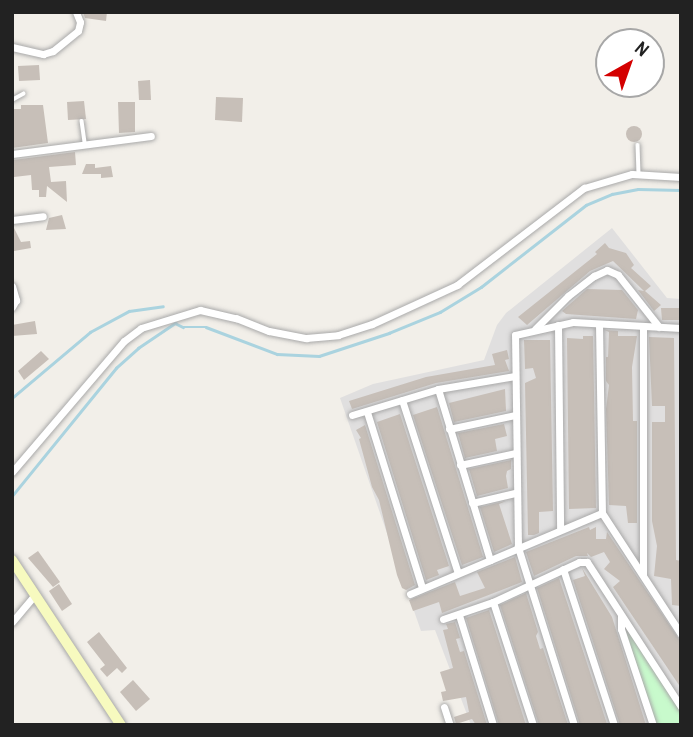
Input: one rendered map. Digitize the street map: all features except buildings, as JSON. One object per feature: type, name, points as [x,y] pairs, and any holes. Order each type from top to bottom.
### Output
[{"type":"main road","points":[[12,560],[121,725]]},
{"type":"street","points":[[12,47],[43,54],[53,51],[78,31],[80,22],[76,12]]},
{"type":"street","points":[[12,154],[151,136]]},
{"type":"street","points":[[12,472],[124,341],[141,328],[200,310],[236,318],[269,331],[306,338],[338,335],[372,324],[457,285],[584,188],[639,174],[681,177]]},
{"type":"street","points":[[12,220],[43,216]]},
{"type":"street","points":[[535,329],[568,296],[594,276],[607,270],[618,275],[659,327]]},
{"type":"street","points":[[12,286],[16,300],[12,307]]},
{"type":"street","points":[[599,324],[602,513],[681,634]]},
{"type":"street","points":[[558,325],[560,529]]},
{"type":"street","points":[[574,725],[528,585],[519,547],[515,493],[515,335],[558,325],[681,328]]},
{"type":"street","points":[[643,327],[643,574]]},
{"type":"street","points":[[352,415],[438,389],[515,376]]},
{"type":"street","points":[[438,389],[490,560]]},
{"type":"street","points":[[402,400],[458,573]]},
{"type":"street","points":[[367,412],[422,587]]},
{"type":"street","points":[[449,429],[515,415]]},
{"type":"street","points":[[460,465],[515,453]]},
{"type":"street","points":[[472,503],[515,493]]},
{"type":"street","points":[[410,593],[602,513]]},
{"type":"street","points":[[443,619],[493,602],[563,569],[587,562],[681,707]]},
{"type":"street","points":[[563,569],[614,725]]},
{"type":"street","points":[[12,622],[35,595]]},
{"type":"street","points":[[493,602],[533,725]]},
{"type":"street","points":[[460,615],[493,725]]},
{"type":"street","points":[[621,616],[621,629],[653,725]]},
{"type":"street","points":[[444,707],[450,725]]},
{"type":"lane","points":[[12,100],[23,94]]},
{"type":"lane","points":[[82,121],[85,145]]},
{"type":"lane","points":[[638,145],[639,174]]},
{"type":"shaded area","points":[[612,228],[667,298],[681,299],[681,725],[471,725],[435,630],[421,631],[340,398],[373,384],[484,360],[497,325],[506,313]]},
{"type":"green space","points":[[616,606],[681,703],[681,725],[653,725]]},
{"type":"waterway","points":[[12,496],[116,368],[138,348],[175,323],[183,327],[206,327],[277,354],[319,356],[389,333],[440,312],[481,287],[586,205],[612,194],[638,189],[681,190]]},
{"type":"waterway","points":[[12,398],[90,332],[129,311],[163,306]]}]
